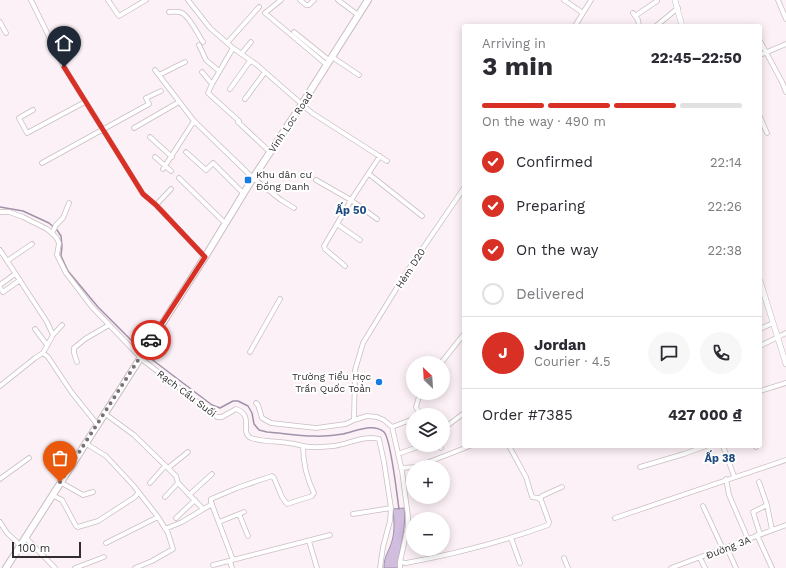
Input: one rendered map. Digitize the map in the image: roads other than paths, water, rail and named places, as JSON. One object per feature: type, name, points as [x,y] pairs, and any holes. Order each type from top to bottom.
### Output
[{"type":"main road","name":"Vinh Loc Road","points":[[6,568],[85,442],[205,257],[243,193],[368,0]]},
{"type":"street","points":[[31,0],[64,67],[143,194],[156,205],[205,257]]},
{"type":"street","points":[[108,0],[118,16],[146,0]]},
{"type":"street","points":[[188,0],[210,28],[302,104],[387,161]]},
{"type":"street","points":[[281,0],[265,13],[329,61],[359,75]]},
{"type":"street","points":[[300,0],[306,5],[309,5],[314,0]]},
{"type":"street","points":[[338,0],[358,15]]},
{"type":"street","points":[[564,0],[583,13]]},
{"type":"street","points":[[576,24],[591,0]]},
{"type":"street","points":[[675,0],[682,24]]},
{"type":"street","points":[[778,0],[786,19]]},
{"type":"street","points":[[639,24],[634,15],[657,1]]},
{"type":"street","points":[[227,43],[259,7]]},
{"type":"street","points":[[658,24],[678,8]]},
{"type":"street","points":[[169,12],[183,13],[201,44],[206,60],[219,71]]},
{"type":"street","points":[[0,22],[6,33]]},
{"type":"street","points":[[294,32],[329,61]]},
{"type":"street","points":[[241,54],[251,42]]},
{"type":"street","points":[[762,54],[786,44]]},
{"type":"street","points":[[762,45],[786,92]]},
{"type":"street","points":[[233,48],[208,93],[270,152]]},
{"type":"street","points":[[230,89],[250,61]]},
{"type":"street","points":[[159,75],[185,62]]},
{"type":"street","points":[[155,70],[198,125],[253,178],[281,200],[294,208]]},
{"type":"street","points":[[202,72],[212,84]]},
{"type":"street","points":[[245,99],[265,72]]},
{"type":"street","points":[[42,163],[149,104],[146,98],[161,91]]},
{"type":"street","points":[[33,110],[19,118],[27,133],[85,102]]},
{"type":"street","points":[[134,128],[179,102]]},
{"type":"street","points":[[164,168],[194,121]]},
{"type":"street","points":[[762,122],[767,133]]},
{"type":"street","points":[[150,137],[172,157]]},
{"type":"street","points":[[186,152],[206,170],[213,163],[243,193]]},
{"type":"street","points":[[345,266],[324,246],[351,200],[380,156]]},
{"type":"street","points":[[155,157],[164,168],[171,171]]},
{"type":"street","points":[[369,174],[422,216]]},
{"type":"street","points":[[179,178],[225,223]]},
{"type":"street","points":[[316,180],[351,200],[377,219]]},
{"type":"street","points":[[156,205],[171,189]]},
{"type":"street","name":"Hẻm D20","points":[[354,420],[355,370],[360,351],[372,328],[406,273],[462,191]]},
{"type":"street","points":[[0,212],[9,212],[23,217],[53,232],[63,218],[69,203]]},
{"type":"street","points":[[337,224],[360,240]]},
{"type":"street","name":"Rạch Cầu Suối","points":[[53,232],[59,243],[57,255],[66,273],[92,307],[141,357],[217,418],[222,417],[236,409],[242,411],[245,416],[247,435],[264,440],[295,443],[304,446],[334,446],[354,439],[379,439],[391,508],[390,521],[383,547],[380,568]]},
{"type":"street","points":[[7,260],[32,244]]},
{"type":"street","points":[[0,250],[48,322],[54,335]]},
{"type":"street","points":[[0,285],[15,274]]},
{"type":"street","points":[[0,288],[3,292],[20,280]]},
{"type":"street","points":[[762,287],[786,364]]},
{"type":"street","points":[[250,352],[280,299]]},
{"type":"street","points":[[762,328],[773,323]]},
{"type":"street","points":[[0,386],[43,353],[62,325]]},
{"type":"street","points":[[77,362],[74,348],[85,339],[109,325]]},
{"type":"street","points":[[35,329],[47,345]]},
{"type":"street","points":[[762,345],[786,333]]},
{"type":"street","points":[[447,356],[462,337]]},
{"type":"street","points":[[43,353],[48,357],[79,402],[97,424]]},
{"type":"street","points":[[762,390],[786,383]]},
{"type":"street","points":[[256,403],[262,418],[271,423],[316,428],[330,427],[348,424],[354,420],[367,416],[384,420],[392,427],[407,503],[408,526],[400,568]]},
{"type":"street","points":[[104,413],[134,435],[176,476],[178,483],[203,509]]},
{"type":"street","points":[[450,424],[462,415]]},
{"type":"street","points":[[392,427],[406,422]]},
{"type":"street","points":[[85,442],[106,456],[158,517],[166,529],[173,549],[152,561],[135,568]]},
{"type":"street","points":[[232,568],[231,560],[211,500],[213,497],[272,476],[287,504],[312,496],[314,493],[308,482],[304,460],[304,446]]},
{"type":"street","points":[[434,460],[465,448]]},
{"type":"street","points":[[509,448],[526,477],[532,497],[540,499]]},
{"type":"street","points":[[640,466],[700,448]]},
{"type":"street","points":[[724,448],[734,476]]},
{"type":"street","points":[[398,454],[406,451]]},
{"type":"street","points":[[150,483],[167,467],[188,452]]},
{"type":"street","points":[[0,479],[29,458]]},
{"type":"street","points":[[615,518],[734,476],[786,460]]},
{"type":"street","points":[[52,462],[66,472]]},
{"type":"street","points":[[401,468],[406,468]]},
{"type":"street","points":[[189,495],[212,474]]},
{"type":"street","points":[[726,479],[729,496],[748,539]]},
{"type":"street","points":[[60,482],[83,495],[93,492]]},
{"type":"street","points":[[759,482],[767,505],[772,530]]},
{"type":"street","points":[[165,497],[178,483]]},
{"type":"street","points":[[540,499],[542,496],[562,487]]},
{"type":"street","points":[[52,495],[62,500],[76,526],[78,527],[98,520],[135,497],[138,493]]},
{"type":"street","points":[[400,562],[406,564],[468,550],[511,538],[548,525],[549,522],[540,499]]},
{"type":"street","points":[[176,518],[195,500]]},
{"type":"street","points":[[166,529],[182,522],[212,504]]},
{"type":"street","points":[[767,505],[753,512],[759,535],[772,568]]},
{"type":"street","points":[[703,506],[736,568]]},
{"type":"street","points":[[353,514],[391,508]]},
{"type":"street","points":[[218,522],[244,512]]},
{"type":"street","points":[[239,514],[248,536]]},
{"type":"street","points":[[106,543],[158,517]]},
{"type":"street","points":[[0,522],[7,533],[20,545]]},
{"type":"street","name":"Đường 3A","points":[[671,568],[786,526]]},
{"type":"street","points":[[213,565],[330,534]]},
{"type":"street","points":[[25,538],[55,568]]},
{"type":"street","points":[[511,538],[520,563]]},
{"type":"street","points":[[309,540],[317,568]]},
{"type":"street","points":[[75,568],[104,556]]},
{"type":"street","points":[[564,558],[568,568]]},
{"type":"street","points":[[700,558],[705,568]]},
{"type":"waterway","name":"Rạch Cầu Suối","points":[[0,207],[23,211],[49,223],[57,230],[61,236],[61,256],[68,271],[98,307],[138,347]]},
{"type":"waterway","name":"Rạch Cầu Suối","points":[[150,358],[212,405],[220,408],[233,401],[238,401],[248,406],[252,413],[254,424],[259,430],[295,435],[324,436],[343,434],[364,428],[380,429],[387,437],[389,445],[399,509]]},
{"type":"place","name":"Khu dân cư Đồng Danh","points":[[248,180]]},
{"type":"place","name":"Trường Tiểu Học Trần Quốc Toản","points":[[379,382]]},
{"type":"district","name":"Ấp 50","points":[[351,210]]},
{"type":"district","name":"Ấp 38","points":[[720,458]]}]
